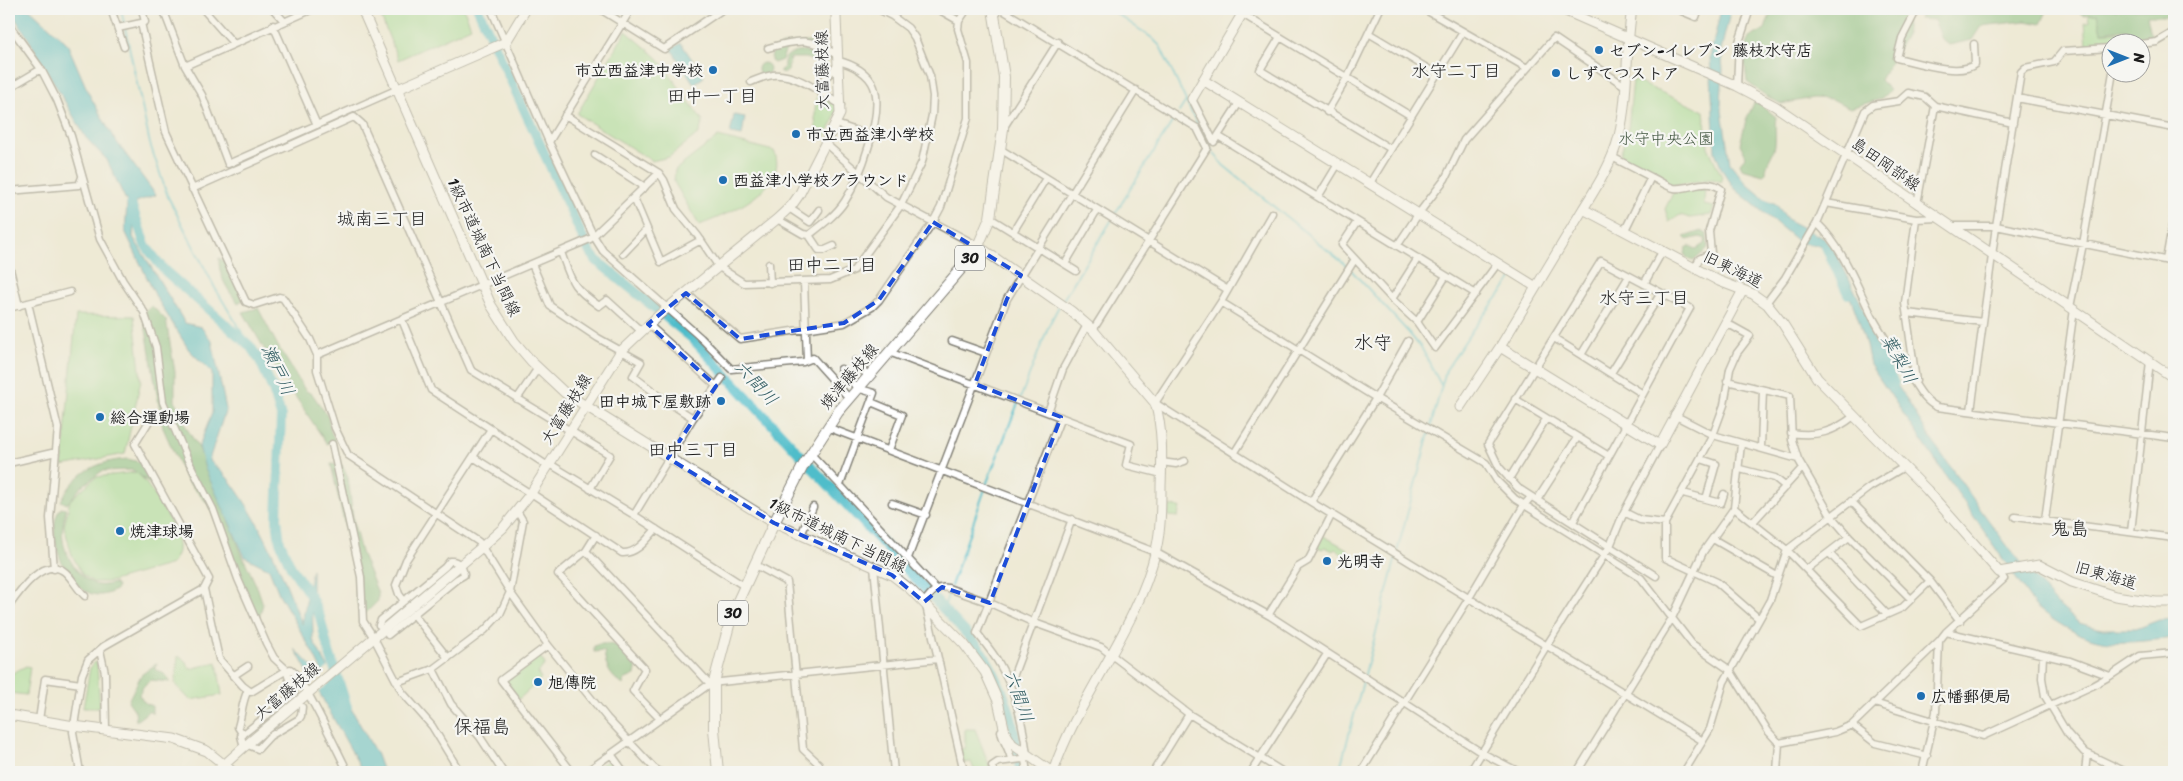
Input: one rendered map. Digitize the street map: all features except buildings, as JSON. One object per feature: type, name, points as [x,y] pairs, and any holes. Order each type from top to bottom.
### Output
[{"type":"main road","name":"焼津藤枝線","points":[[718,772],[712,683],[727,629],[744,586],[774,523],[803,466],[827,427],[848,398],[966,263],[978,246],[990,218],[1003,129],[1004,78],[993,9]]},
{"type":"street","points":[[111,9],[124,47]]},
{"type":"street","points":[[118,28],[145,22],[142,9]]},
{"type":"street","points":[[162,9],[185,66],[202,95],[228,164],[505,43],[526,9]]},
{"type":"street","points":[[204,9],[233,44]]},
{"type":"street","points":[[273,9],[284,21]]},
{"type":"street","points":[[185,66],[312,9]]},
{"type":"street","name":"1級市道城南下当間線","points":[[362,9],[482,286],[502,324],[538,368],[554,384],[586,406],[774,523],[874,567],[902,582],[926,601],[964,644],[985,672],[998,701],[1005,728],[1020,757],[1053,772]]},
{"type":"street","points":[[491,9],[548,142],[592,237],[604,251],[663,311],[701,338],[731,369],[813,358],[848,398]]},
{"type":"street","points":[[600,9],[664,48],[719,10]]},
{"type":"street","points":[[548,142],[631,9]]},
{"type":"street","name":"大富藤枝線","points":[[216,772],[245,745],[483,546],[531,494],[621,351],[663,311],[789,208],[799,195],[836,124],[840,106],[836,17],[838,9]]},
{"type":"street","points":[[565,115],[659,173],[676,209],[701,240],[719,267],[744,283],[830,280],[854,270],[901,205],[922,162],[932,115],[934,96],[930,76],[915,38],[908,28],[892,16],[878,9]]},
{"type":"street","points":[[938,9],[959,21]]},
{"type":"street","points":[[686,294],[740,339],[844,323],[872,307],[879,300],[942,207],[968,118],[968,63],[958,29],[959,21],[967,9]]},
{"type":"street","points":[[1001,9],[1197,128],[1207,148],[1063,369],[1048,412]]},
{"type":"street","points":[[1327,112],[1370,34],[1380,9]]},
{"type":"street","points":[[1424,9],[1527,68]]},
{"type":"street","name":"島田岡部線","points":[[1562,9],[1628,40],[1736,85],[1775,106],[2174,378]]},
{"type":"street","points":[[1460,408],[1500,347],[1584,209],[1612,156],[1622,118],[1632,9]]},
{"type":"street","points":[[1677,9],[1696,17],[1699,9]]},
{"type":"street","points":[[1736,85],[1739,42],[1750,9]]},
{"type":"street","points":[[1917,9],[1902,38],[1897,58],[1955,70],[1966,69],[1975,64],[1974,44]]},
{"type":"street","points":[[1240,103],[1214,142],[1192,99],[1241,10],[1280,37],[1411,116]]},
{"type":"street","points":[[141,24],[166,132],[246,302],[254,305],[279,297],[284,298],[310,339],[317,355],[317,370],[335,428],[348,455],[483,546],[510,592],[582,689],[654,768],[660,772]]},
{"type":"street","points":[[9,25],[42,69],[64,118],[100,239],[123,281],[144,312],[156,348],[163,402],[188,460],[213,509],[238,579],[266,643],[274,658],[287,670],[294,694],[243,735],[241,740],[245,745],[258,749],[270,736],[302,716],[302,707]]},
{"type":"street","points":[[273,25],[317,125]]},
{"type":"street","points":[[1370,184],[1464,32]]},
{"type":"street","points":[[2150,43],[2157,42],[2174,32]]},
{"type":"street","points":[[1370,34],[1437,74]]},
{"type":"street","points":[[1280,37],[1260,70],[1391,149]]},
{"type":"street","points":[[1397,246],[1445,179],[1464,140],[1554,38],[1625,86]]},
{"type":"street","points":[[768,48],[793,42],[809,41],[827,48],[838,61],[847,63],[860,71],[874,88],[876,99],[871,136],[859,173],[845,201],[830,218],[809,235]]},
{"type":"street","points":[[1003,129],[1058,42]]},
{"type":"street","points":[[1971,411],[1996,226],[2021,72],[2025,68],[2054,62],[2063,51],[2100,49]]},
{"type":"street","points":[[815,89],[838,61]]},
{"type":"street","points":[[9,88],[42,69]]},
{"type":"street","points":[[751,82],[770,75],[780,75],[798,80],[840,106]]},
{"type":"street","points":[[1203,80],[1536,287]]},
{"type":"street","points":[[2045,520],[2072,308],[2111,82]]},
{"type":"street","points":[[908,558],[943,471],[1007,299],[1136,90]]},
{"type":"street","points":[[1766,303],[1785,278],[1817,223],[1864,111],[1873,105],[1894,102],[1908,93],[1925,98],[1935,106],[2013,123]]},
{"type":"street","points":[[2017,98],[2174,128]]},
{"type":"street","points":[[1917,204],[1935,106]]},
{"type":"street","points":[[192,189],[354,118],[362,124],[471,370],[610,456],[590,489]]},
{"type":"street","points":[[1197,128],[1203,123]]},
{"type":"street","points":[[836,124],[871,136]]},
{"type":"street","points":[[1218,136],[1476,294]]},
{"type":"street","points":[[826,144],[886,197],[978,246],[1060,302],[1090,328],[1155,403],[1311,502],[1702,741]]},
{"type":"street","points":[[1000,149],[1228,290]]},
{"type":"street","points":[[595,155],[645,186]]},
{"type":"street","points":[[1612,156],[1673,188],[1706,183],[1716,185],[1721,189],[1709,231],[1711,252],[1699,259],[1695,268]]},
{"type":"street","points":[[1318,198],[1338,164]]},
{"type":"street","points":[[317,355],[583,242],[592,237],[659,173]]},
{"type":"street","points":[[79,185],[82,176]]},
{"type":"street","points":[[1625,230],[1651,177]]},
{"type":"street","points":[[1013,232],[1046,178]]},
{"type":"street","points":[[9,191],[79,185]]},
{"type":"street","points":[[79,185],[89,200]]},
{"type":"street","points":[[634,198],[661,262],[701,240]]},
{"type":"street","points":[[1826,203],[1916,218],[1938,218]]},
{"type":"street","points":[[789,208],[810,222],[819,210]]},
{"type":"street","name":"旧東海道","points":[[1584,209],[1766,303],[1783,324],[1809,368],[1824,387],[1927,490],[2002,572],[2039,565],[2072,582],[2115,596],[2156,602],[2174,602]]},
{"type":"street","points":[[1064,264],[1097,210]]},
{"type":"street","points":[[1155,403],[1221,302],[1272,213]]},
{"type":"street","points":[[2166,260],[2174,215]]},
{"type":"street","points":[[990,218],[1076,271]]},
{"type":"street","points":[[1916,218],[1905,303],[1914,374],[1920,391]]},
{"type":"street","points":[[777,219],[803,234],[809,235],[819,250],[825,250],[834,246]]},
{"type":"street","points":[[1357,222],[1342,245],[1417,322],[1435,348],[1498,262]]},
{"type":"street","points":[[1817,223],[1826,231],[1850,269],[1888,344],[1928,402],[1937,407],[2174,438]]},
{"type":"street","points":[[1950,226],[1996,226],[2174,262]]},
{"type":"street","points":[[623,254],[646,229]]},
{"type":"street","points":[[1644,284],[1663,250]]},
{"type":"street","points":[[561,252],[572,282],[578,291],[599,306],[607,300],[716,386]]},
{"type":"street","points":[[1392,298],[1418,258]]},
{"type":"street","points":[[1235,452],[1355,259]]},
{"type":"street","points":[[1573,522],[1690,308],[1601,261],[1488,444],[1499,467],[1509,479],[1534,498],[1656,576]]},
{"type":"street","points":[[532,264],[550,306],[598,338],[641,362],[633,376],[666,401],[693,418]]},
{"type":"street","points":[[769,264],[770,283]]},
{"type":"street","points":[[9,265],[19,306]]},
{"type":"street","points":[[1417,322],[1446,276]]},
{"type":"street","points":[[1581,355],[1629,276]]},
{"type":"street","points":[[804,282],[807,360]]},
{"type":"street","points":[[1470,772],[1610,546],[1624,512],[1674,415],[1743,290]]},
{"type":"street","points":[[9,308],[70,292]]},
{"type":"street","points":[[1611,373],[1661,293]]},
{"type":"street","points":[[1221,302],[1486,464],[1505,490],[1524,505],[1641,578],[1692,644],[1730,670],[1768,731],[1779,743],[1777,772]]},
{"type":"street","points":[[28,303],[58,428],[50,518],[54,569]]},
{"type":"street","points":[[1907,313],[1983,322]]},
{"type":"street","points":[[402,320],[431,390],[549,465],[634,515],[744,586]]},
{"type":"street","points":[[1724,326],[1732,326],[1750,336],[1737,353],[1730,368],[1724,405],[1713,435],[1665,523],[1665,558],[1718,582],[1758,618]]},
{"type":"street","points":[[1554,338],[1643,394]]},
{"type":"street","points":[[952,341],[986,353]]},
{"type":"street","points":[[1311,502],[1376,398],[1408,341]]},
{"type":"street","points":[[1500,347],[1660,445]]},
{"type":"street","points":[[889,352],[1131,444],[1126,465],[1162,474]]},
{"type":"street","points":[[855,361],[868,376]]},
{"type":"street","points":[[2131,532],[2150,362]]},
{"type":"street","points":[[517,399],[538,368]]},
{"type":"street","points":[[840,485],[874,393],[858,388],[841,369]]},
{"type":"street","points":[[634,515],[693,418],[722,378]]},
{"type":"street","points":[[1727,381],[1790,396],[1791,433],[1798,459],[1831,516],[1849,537],[1911,599]]},
{"type":"street","points":[[1761,448],[1763,390]]},
{"type":"street","points":[[1515,399],[1609,456]]},
{"type":"street","points":[[871,402],[902,414],[889,450]]},
{"type":"street","points":[[1053,772],[1066,740],[1113,655],[1140,599],[1156,552],[1160,525],[1162,474],[1160,418],[1155,403]]},
{"type":"street","points":[[1674,415],[1713,435],[1798,459]]},
{"type":"street","points":[[1791,433],[1808,436],[1832,431],[1854,416]]},
{"type":"street","points":[[1020,757],[1018,708],[1000,664],[978,633],[1060,417]]},
{"type":"street","points":[[1509,479],[1546,419]]},
{"type":"street","points":[[80,772],[74,744],[74,726],[81,684],[88,660],[100,650],[204,589],[209,578],[136,444],[148,423]]},
{"type":"street","points":[[827,427],[1156,552],[1270,616],[1327,654],[1405,701],[1482,753],[1519,772]]},
{"type":"street","points":[[404,601],[396,590],[397,578],[406,560],[491,429]]},
{"type":"street","points":[[1361,772],[1469,598],[1524,505],[1534,498],[1577,438]]},
{"type":"street","points":[[332,444],[362,577],[362,621],[402,692],[432,726],[460,772]]},
{"type":"street","points":[[1577,772],[1672,618],[1702,552],[1734,508],[1742,444]]},
{"type":"street","points":[[9,463],[56,452]]},
{"type":"street","points":[[810,455],[908,558],[935,590]]},
{"type":"street","points":[[473,457],[622,553],[626,553],[645,542],[656,529]]},
{"type":"street","points":[[1701,459],[1716,464],[1706,499]]},
{"type":"street","points":[[1161,462],[1176,464],[1185,461]]},
{"type":"street","points":[[1753,522],[1803,467]]},
{"type":"street","points":[[1684,772],[1710,729],[1724,682],[1730,670],[1770,600],[1787,550],[1851,501],[1904,467]]},
{"type":"street","points":[[1740,469],[1775,478],[1786,487]]},
{"type":"street","points":[[1682,492],[1721,503],[1724,494]]},
{"type":"street","points":[[1851,501],[1930,581],[1960,621]]},
{"type":"street","points":[[892,502],[926,515]]},
{"type":"street","points":[[801,535],[814,507]]},
{"type":"street","points":[[1734,508],[1787,550],[1861,626],[1902,608],[1930,581]]},
{"type":"street","points":[[397,682],[434,668],[485,630],[500,614],[510,592],[523,520],[517,511]]},
{"type":"street","points":[[1624,512],[1640,520],[1665,523]]},
{"type":"street","points":[[1270,616],[1269,614],[1298,567],[1308,560],[1332,514]]},
{"type":"street","points":[[2015,517],[2174,538]]},
{"type":"street","points":[[1010,685],[1072,519]]},
{"type":"street","points":[[596,535],[586,551],[558,574],[645,669],[633,691],[660,719]]},
{"type":"street","points":[[1807,569],[1849,537]]},
{"type":"street","points":[[1713,539],[1777,576]]},
{"type":"street","points":[[586,551],[712,683]]},
{"type":"street","points":[[1828,553],[1887,614]]},
{"type":"street","points":[[379,625],[381,620],[445,567],[450,560],[456,561],[461,565],[464,575],[462,577],[457,579],[388,635]]},
{"type":"street","points":[[754,564],[787,582],[803,749],[819,764],[818,772]]},
{"type":"street","points":[[874,567],[894,772]]},
{"type":"street","points":[[9,606],[31,578],[46,570],[54,569],[64,572],[79,592],[86,596]]},
{"type":"street","points":[[1779,743],[1835,732],[1852,725],[1946,632],[2004,579],[2002,572]]},
{"type":"street","points":[[964,772],[926,601],[935,590],[942,586],[1101,647],[1189,714],[1283,772]]},
{"type":"street","points":[[204,589],[217,654],[233,676],[251,692],[287,670],[294,671],[309,692],[348,772]]},
{"type":"street","points":[[414,615],[448,658]]},
{"type":"street","points":[[1946,632],[2082,665],[2110,676]]},
{"type":"street","points":[[1922,772],[1936,712],[1939,641]]},
{"type":"street","points":[[548,645],[501,680],[572,772]]},
{"type":"street","points":[[100,650],[105,673],[106,730]]},
{"type":"street","points":[[1874,703],[1983,736],[2092,686],[2140,656],[2174,653]]},
{"type":"street","points":[[1251,772],[1327,654]]},
{"type":"street","points":[[2043,655],[2042,687],[2050,705],[2073,741],[2087,754],[2126,772]]},
{"type":"street","points":[[586,772],[712,683],[938,659]]},
{"type":"street","points":[[233,676],[248,666]]},
{"type":"street","points":[[434,668],[451,704],[480,737],[503,772]]},
{"type":"street","points":[[39,720],[45,679],[81,684]]},
{"type":"street","points":[[243,735],[238,726],[243,708],[243,698],[248,690]]},
{"type":"street","points":[[1153,772],[1189,714]]},
{"type":"street","points":[[9,715],[188,742],[207,751],[233,772]]},
{"type":"street","points":[[1852,725],[1875,743],[1927,756]]},
{"type":"street","points":[[1005,728],[1001,730],[1002,735],[1010,750],[1025,760],[1026,772]]},
{"type":"street","points":[[611,754],[624,772]]},
{"type":"street","points":[[2085,772],[2087,754]]},
{"type":"street","points":[[994,772],[992,766],[1020,757]]},
{"type":"highlighted area","points":[[933,222],[1021,275],[1007,299],[975,384],[1061,417],[990,603],[942,587],[924,602],[892,575],[774,523],[668,458],[716,386],[648,324],[686,293],[740,339],[844,323],[879,300]]},
{"type":"green space","points":[[378,9],[464,9],[471,27],[398,60]]},
{"type":"green space","points":[[1772,9],[1903,9],[1907,33],[1880,80],[1890,90],[1881,99],[1850,108],[1832,99],[1813,98],[1781,104],[1765,95],[1747,82],[1744,57],[1749,38],[1765,29]]},
{"type":"green space","points":[[1923,9],[2048,9],[2041,24],[2026,21],[1981,26],[1972,40],[1949,45],[1942,39],[1934,20],[1919,19]]},
{"type":"green space","points":[[2077,9],[2171,9],[2167,16],[2147,16],[2152,38],[2150,38],[2150,32],[2128,32],[2126,29],[2102,32],[2098,14],[2082,15]]},
{"type":"green space","points":[[2098,13],[2102,32],[2100,32],[2100,44],[2087,45],[2085,22],[2089,22],[2088,14]]},
{"type":"green space","points":[[626,31],[658,58],[703,121],[699,133],[669,157],[652,161],[577,114]]},
{"type":"green space","points":[[809,42],[828,54],[816,48],[804,46],[786,49],[782,60],[774,63],[771,61],[774,50],[779,47],[790,43]]},
{"type":"green space","points":[[806,51],[828,61],[827,63],[817,63],[806,58],[790,58],[788,71],[785,73],[780,72],[784,68],[787,56]]},
{"type":"green space","points":[[766,63],[769,64],[769,74],[762,75],[759,74],[758,67],[759,64]]},
{"type":"green space","name":"水守中央公園","points":[[1633,80],[1704,111],[1708,147],[1722,177],[1722,182],[1712,179],[1673,185],[1622,159],[1620,156],[1628,129]]},
{"type":"green space","points":[[818,94],[838,105],[833,122],[824,140],[818,135],[815,124]]},
{"type":"green space","points":[[1754,103],[1759,103],[1776,117],[1774,150],[1766,173],[1763,175],[1742,169],[1740,163],[1746,156],[1740,144],[1746,120]]},
{"type":"green space","name":"西益津小学校グラウンド","points":[[718,137],[774,151],[777,164],[773,177],[765,188],[753,198],[724,215],[699,225],[674,182],[675,170]]},
{"type":"green space","points":[[1705,186],[1704,205],[1714,207],[1711,215],[1690,218],[1680,215],[1669,222],[1665,209],[1673,193]]},
{"type":"green space","points":[[1701,231],[1707,234],[1708,248],[1695,260],[1689,260],[1685,255],[1686,248],[1690,246],[1696,249],[1704,244],[1706,239],[1700,237],[1687,240],[1684,237]]},
{"type":"green space","points":[[219,258],[227,263],[245,299],[238,303],[224,282],[220,271]]},
{"type":"green space","points":[[152,306],[166,320],[175,372],[175,401],[186,427],[200,450],[258,589],[263,604],[259,618],[256,617],[209,505],[186,480],[163,428],[143,313]]},
{"type":"green space","points":[[258,308],[278,346],[305,390],[313,395],[328,417],[335,440],[327,444],[269,357],[243,312]]},
{"type":"green space","name":"総合運動場","points":[[76,315],[134,316],[141,380],[125,454],[62,466]]},
{"type":"green space","points":[[128,459],[143,463],[155,482],[153,486],[133,470],[102,471],[81,487],[67,504],[61,501],[73,482],[88,470],[107,462]]},
{"type":"green space","points":[[331,464],[342,465],[348,478],[354,525],[361,552],[378,593],[378,601],[364,615],[357,602],[355,572]]},
{"type":"green space","name":"焼津球場","points":[[137,472],[170,520],[178,542],[177,555],[172,564],[109,582],[93,582],[82,574],[72,555],[64,526],[70,500],[96,477]]},
{"type":"green space","points":[[1169,506],[1180,507],[1178,517],[1168,516]]},
{"type":"green space","points":[[61,508],[66,509],[62,532],[64,547],[70,561],[92,583],[106,585],[114,583],[118,588],[103,595],[88,593],[76,583],[66,569],[58,553],[55,536],[55,520]]},
{"type":"green space","points":[[1322,535],[1347,549],[1344,555],[1335,549],[1333,551],[1325,547],[1322,549],[1316,546]]},
{"type":"green space","points":[[599,644],[621,648],[637,664],[635,675],[624,680],[623,685],[609,671],[604,651],[594,652],[594,646]]},
{"type":"green space","points":[[538,654],[545,664],[538,673],[541,679],[519,699],[504,680]]},
{"type":"green space","points":[[178,656],[183,658],[190,669],[217,662],[222,695],[190,700],[175,684]]},
{"type":"green space","points":[[95,662],[97,663],[100,708],[83,708],[90,668]]},
{"type":"green space","points":[[157,663],[155,669],[166,675],[170,682],[150,680],[143,687],[139,695],[145,703],[152,706],[152,714],[149,711],[136,721],[135,711],[128,701],[141,675]]},
{"type":"green space","points":[[26,666],[30,667],[26,695],[9,693],[9,675]]},
{"type":"green space","points":[[965,729],[975,729],[992,772],[975,772],[971,762],[964,763],[960,749],[965,748]]},
{"type":"green space","points":[[610,759],[621,772],[590,772]]},
{"type":"water","points":[[9,9],[30,9],[67,43],[89,94],[113,137],[156,195],[136,202],[133,237],[185,323],[201,327],[212,341],[226,409],[209,460],[231,482],[253,515],[280,569],[302,624],[312,569],[313,640],[377,755],[383,772],[363,772],[295,649],[328,684],[313,653],[279,594],[269,569],[245,557],[205,469],[199,446],[212,413],[212,373],[189,350],[156,297],[125,231],[127,203],[107,160],[86,138]]},
{"type":"water","points":[[1721,9],[1731,9],[1721,50],[1723,69],[1721,104],[1730,163],[1746,183],[1765,199],[1776,204],[1788,220],[1825,239],[1836,253],[1863,307],[1883,365],[1931,439],[1981,510],[2009,548],[2057,604],[2079,623],[2102,629],[2135,629],[2159,620],[2174,619],[2174,638],[2127,642],[2101,641],[2070,630],[2035,606],[1870,365],[1863,334],[1853,304],[1825,246],[1800,243],[1735,189],[1722,170],[1715,152],[1710,57]]},
{"type":"water","points":[[681,43],[704,77],[694,84],[671,49]]},
{"type":"water","points":[[734,115],[745,117],[742,136],[730,134]]},
{"type":"pier","points":[[330,666],[336,677],[318,693],[311,682]]},
{"type":"waterway","points":[[121,9],[150,144],[168,197],[215,288],[250,346]]},
{"type":"waterway","name":"六間川","points":[[478,9],[589,251],[596,260],[692,338],[978,646],[995,676],[1008,706],[1016,738],[1020,772]]},
{"type":"waterway","points":[[1110,9],[1152,38],[1160,46],[1198,126]]},
{"type":"waterway","points":[[1179,112],[1186,101]]},
{"type":"waterway","points":[[1113,217],[1174,119]]},
{"type":"waterway","points":[[1210,148],[1223,165],[1348,267]]},
{"type":"waterway","name":"瀬戸川","points":[[131,203],[145,245],[164,270],[250,346],[260,361],[273,390],[281,416],[277,519],[280,542],[291,567],[311,597],[320,617],[347,707]]},
{"type":"waterway","points":[[1063,300],[1111,221]]},
{"type":"waterway","name":"葉梨川","points":[[1826,247],[1848,294]]},
{"type":"waterway","points":[[1351,270],[1422,349],[1441,385]]},
{"type":"waterway","points":[[1397,552],[1446,370],[1471,332],[1514,276]]},
{"type":"waterway","points":[[1020,399],[1049,325],[1059,306]]},
{"type":"waterway","name":"葉梨川","points":[[1874,348],[1894,383]]},
{"type":"waterway","points":[[986,485],[1018,403]]},
{"type":"waterway","points":[[951,586],[985,489]]},
{"type":"waterway","points":[[1339,772],[1396,557]]},
{"type":"waterway","points":[[944,608],[949,591]]},
{"type":"place","name":"セブン-イレブン 藤枝水守店","points":[[1599,50]]},
{"type":"place","name":"市立西益津中学校","points":[[713,70]]},
{"type":"place","name":"しずてつストア","points":[[1556,73]]},
{"type":"place","name":"市立西益津小学校","points":[[796,134]]},
{"type":"place","name":"西益津小学校グラウンド","points":[[723,180]]},
{"type":"place","name":"田中城下屋敷跡","points":[[721,401]]},
{"type":"place","name":"総合運動場","points":[[100,417]]},
{"type":"place","name":"焼津球場","points":[[120,531]]},
{"type":"place","name":"光明寺","points":[[1327,561]]},
{"type":"place","name":"旭傳院","points":[[538,682]]},
{"type":"place","name":"広幡郵便局","points":[[1921,696]]},
{"type":"district","name":"水守二丁目","points":[[1456,71]]},
{"type":"district","name":"田中一丁目","points":[[712,96]]},
{"type":"district","name":"城南三丁目","points":[[382,219]]},
{"type":"district","name":"田中二丁目","points":[[832,265]]},
{"type":"district","name":"水守三丁目","points":[[1644,298]]},
{"type":"district","name":"水守","points":[[1373,342]]},
{"type":"district","name":"田中三丁目","points":[[693,450]]},
{"type":"district","name":"鬼島","points":[[2070,528]]},
{"type":"district","name":"保福島","points":[[482,726]]}]
